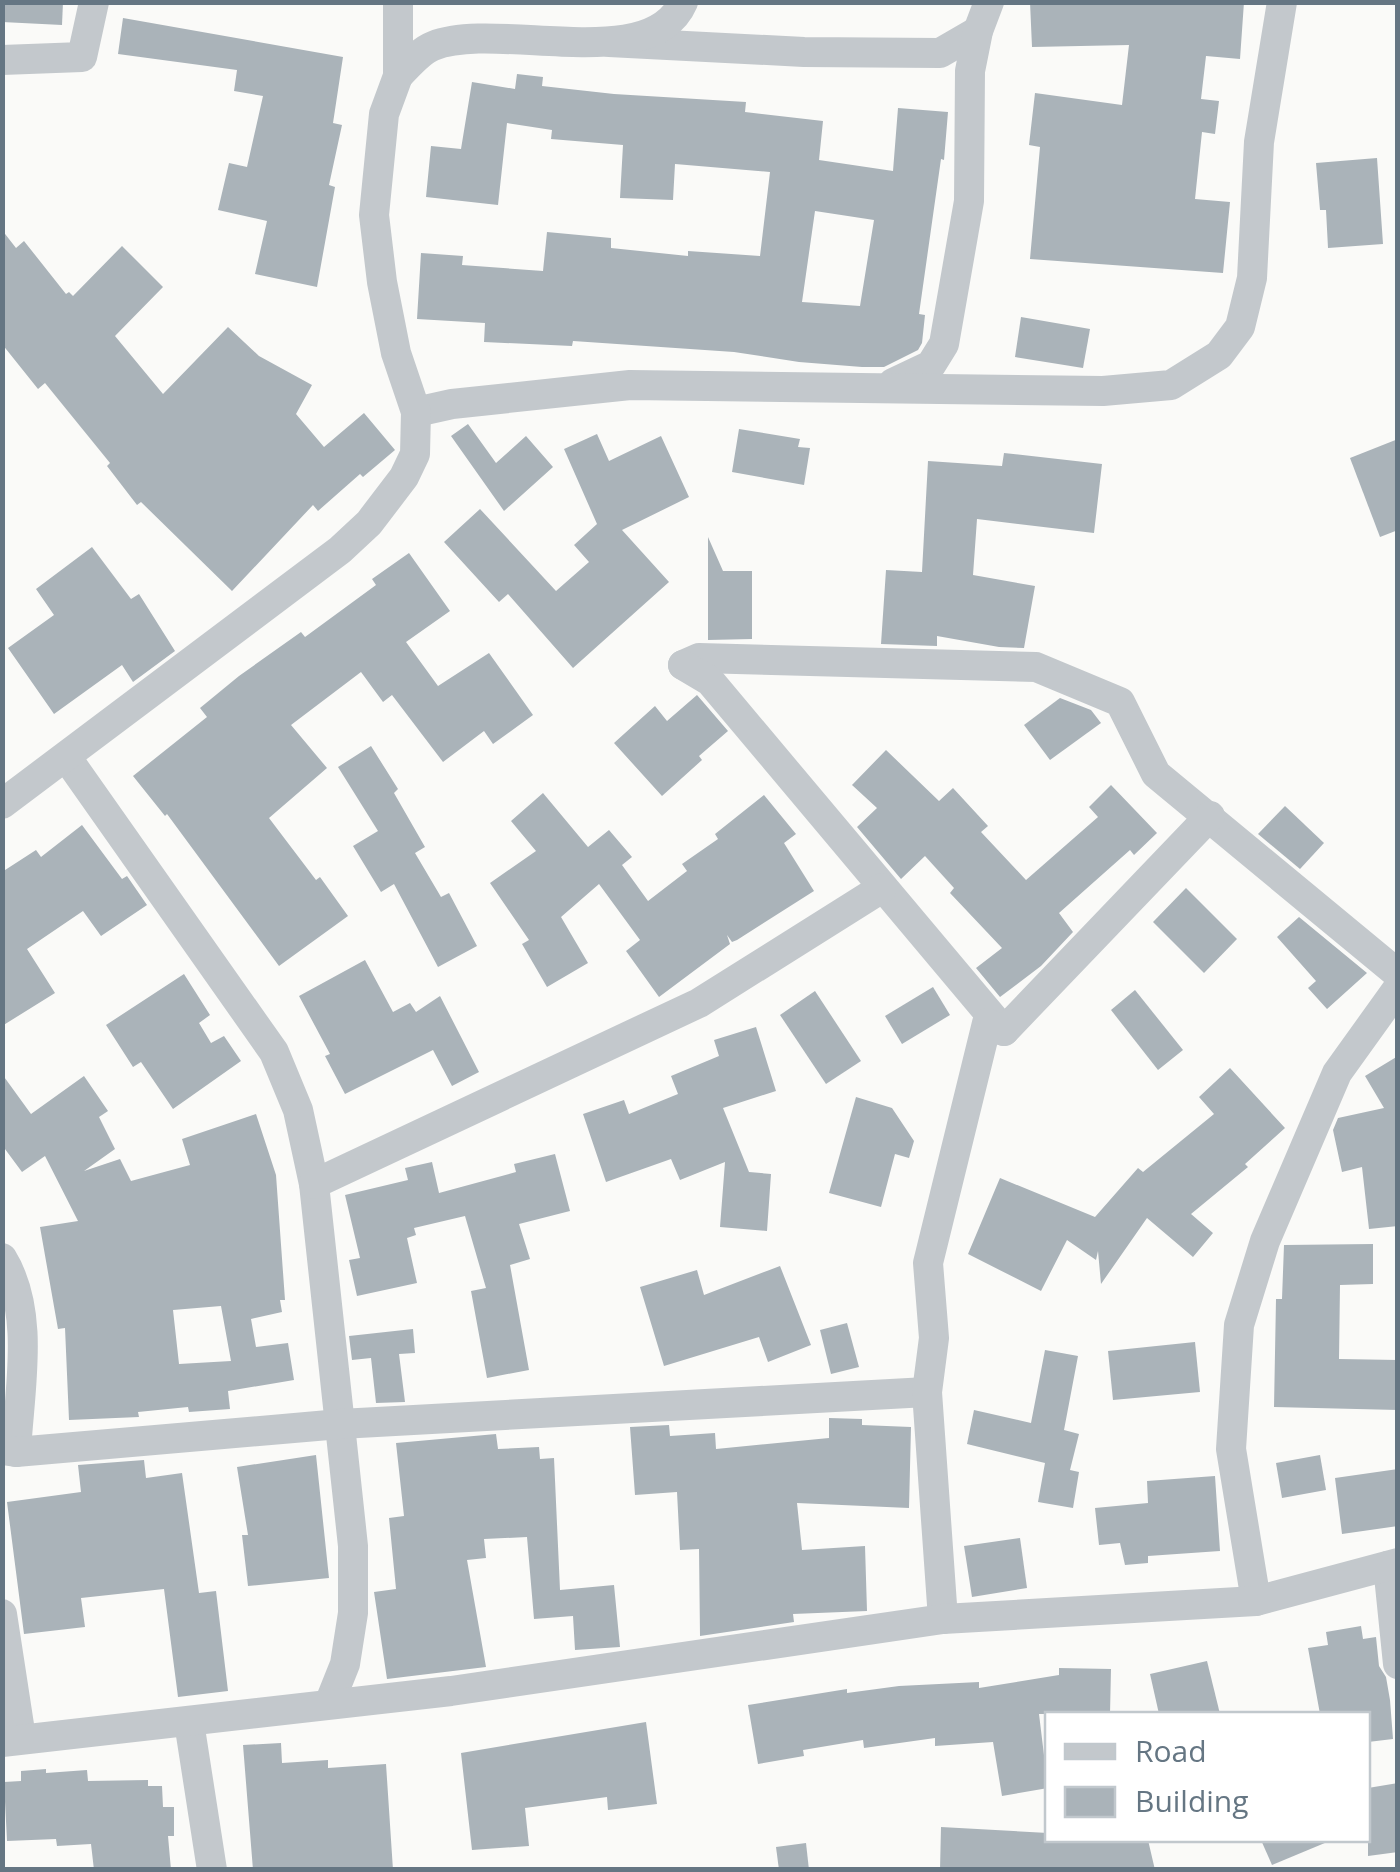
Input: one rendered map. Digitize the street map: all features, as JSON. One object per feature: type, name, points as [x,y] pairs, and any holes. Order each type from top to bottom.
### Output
[{"type":"street","points":[[2,60],[82,57],[94,2]]},
{"type":"street","points":[[2,804],[340,550],[369,523],[404,477],[415,454],[416,412],[396,352],[374,215],[384,114],[398,76],[398,2]]},
{"type":"street","points":[[609,42],[666,27],[683,2]]},
{"type":"street","points":[[416,412],[452,404],[630,385],[1102,392],[1171,385],[1219,355],[1240,327],[1252,278],[1259,142],[1282,2]]},
{"type":"street","points":[[398,76],[430,46],[467,38],[838,53],[940,53],[984,16]]},
{"type":"street","points":[[886,386],[931,365],[944,344],[969,201],[970,71],[984,16]]},
{"type":"street","points":[[1004,1031],[710,681],[683,665],[699,658],[1036,667],[1120,702],[1156,774],[1398,974]]},
{"type":"street","points":[[67,758],[274,1052],[298,1110],[314,1184],[352,1546],[353,1613],[346,1664],[329,1704]]},
{"type":"street","points":[[1004,1031],[1210,816]]},
{"type":"street","points":[[314,1184],[699,1003],[882,888]]},
{"type":"street","points":[[1256,1601],[1232,1449],[1239,1325],[1265,1240],[1338,1072],[1398,988]]},
{"type":"street","points":[[943,1619],[927,1392],[934,1338],[928,1264],[987,1024],[1004,1031]]},
{"type":"street","points":[[2,1258],[11,1273],[22,1323],[9,1451],[340,1424],[927,1392]]},
{"type":"street","points":[[2,1614],[12,1740],[451,1691],[943,1619],[1256,1601],[1393,1564],[1398,1664]]},
{"type":"street","points":[[189,1722],[212,1870]]},
{"type":"building","points":[[2,2],[63,2],[62,25],[2,22]]},
{"type":"building","points":[[1030,2],[1244,2],[1240,59],[1206,56],[1201,99],[1219,101],[1215,134],[1202,132],[1195,199],[1230,202],[1223,273],[1030,259],[1040,147],[1029,145],[1035,93],[1122,105],[1129,45],[1032,47]]},
{"type":"building","points":[[123,18],[343,57],[333,123],[342,125],[329,185],[335,187],[317,287],[255,274],[267,221],[218,210],[229,163],[247,167],[263,96],[234,91],[237,70],[118,54]]},
{"type":"building","points":[[517,74],[543,77],[542,86],[746,102],[745,112],[823,121],[819,160],[893,171],[898,108],[948,112],[919,314],[925,315],[918,350],[884,367],[862,367],[734,352],[573,341],[572,346],[484,342],[485,323],[417,319],[421,253],[463,256],[462,265],[543,271],[547,232],[611,238],[611,248],[688,256],[688,251],[760,256],[770,172],[675,164],[673,200],[620,198],[623,145],[551,139],[552,130],[507,123],[498,205],[426,197],[431,146],[461,149],[472,82],[515,89]],"holes":[[[815,211],[874,220],[860,306],[802,302]]]},
{"type":"building","points":[[1377,158],[1383,244],[1328,248],[1326,210],[1320,210],[1316,163]]},
{"type":"building","points":[[2,230],[16,248],[24,241],[66,294],[73,296],[122,246],[163,287],[115,336],[163,394],[228,327],[259,356],[312,385],[296,414],[324,447],[364,413],[395,450],[318,511],[313,505],[232,591],[141,502],[137,505],[107,466],[110,463],[45,383],[38,389],[2,344]]},
{"type":"building","points":[[1021,317],[1090,329],[1083,368],[1015,357]]},
{"type":"building","points":[[468,424],[496,463],[526,436],[553,467],[504,511],[451,436]]},
{"type":"building","points":[[739,429],[800,439],[798,447],[810,448],[804,485],[732,472]]},
{"type":"building","points":[[597,434],[609,461],[661,436],[689,497],[622,530],[669,582],[573,668],[508,594],[499,602],[444,542],[480,509],[556,591],[589,562],[574,545],[597,524],[564,449]]},
{"type":"building","points":[[1398,439],[1398,530],[1380,537],[1350,458]]},
{"type":"building","points":[[1004,453],[1102,464],[1094,533],[977,519],[973,575],[1035,586],[1024,648],[937,636],[937,646],[881,644],[886,570],[922,572],[928,461],[1002,466]]},
{"type":"building","points":[[708,537],[723,571],[752,571],[752,639],[708,640]]},
{"type":"building","points":[[92,547],[131,599],[139,594],[175,651],[133,682],[122,665],[54,714],[8,648],[54,615],[36,589]]},
{"type":"building","points":[[409,553],[450,611],[406,642],[438,686],[489,653],[533,715],[493,744],[484,731],[443,762],[392,695],[383,702],[361,672],[291,725],[327,768],[269,818],[348,916],[279,966],[167,814],[133,776],[207,717],[200,708],[239,676],[301,632],[305,637],[376,585],[372,579]]},
{"type":"building","points":[[697,695],[728,731],[662,796],[614,743],[655,706],[667,721]]},
{"type":"building","points":[[1060,698],[1091,710],[1101,723],[1050,760],[1024,725]]},
{"type":"building","points":[[371,746],[398,789],[394,793],[425,847],[415,853],[441,897],[449,893],[477,946],[438,967],[394,884],[381,892],[353,846],[378,831],[338,767]]},
{"type":"building","points":[[886,750],[939,801],[953,788],[988,826],[981,832],[1026,880],[1098,817],[1089,807],[1111,785],[1157,833],[1134,855],[1130,850],[1059,913],[1073,932],[1041,966],[1000,997],[976,968],[1002,948],[950,893],[954,888],[925,856],[901,879],[857,827],[877,808],[852,785]]},
{"type":"building","points":[[543,793],[588,847],[609,830],[632,857],[622,865],[648,901],[687,871],[682,864],[718,839],[715,834],[764,795],[796,834],[784,843],[814,891],[737,940],[732,942],[727,935],[730,944],[659,997],[626,951],[640,940],[599,884],[561,917],[588,963],[547,987],[522,944],[529,940],[490,883],[536,851],[511,821]]},
{"type":"building","points":[[1285,806],[1324,843],[1300,869],[1258,834]]},
{"type":"building","points":[[82,825],[122,879],[127,876],[147,905],[101,936],[83,911],[27,949],[55,993],[2,1026],[2,872],[36,850],[41,857]]},
{"type":"building","points":[[1186,888],[1237,939],[1204,973],[1153,922]]},
{"type":"building","points":[[1299,917],[1367,973],[1327,1009],[1308,988],[1316,981],[1277,937]]},
{"type":"building","points":[[365,960],[393,1012],[410,1003],[416,1012],[440,996],[479,1072],[452,1086],[433,1050],[345,1094],[325,1056],[330,1054],[299,996]]},
{"type":"building","points":[[184,974],[210,1015],[199,1023],[211,1043],[224,1036],[241,1061],[173,1109],[141,1062],[133,1067],[106,1025]]},
{"type":"building","points":[[933,987],[950,1015],[902,1044],[885,1016]]},
{"type":"building","points":[[1135,990],[1183,1050],[1158,1070],[1111,1010]]},
{"type":"building","points":[[815,991],[861,1061],[826,1084],[780,1015]]},
{"type":"building","points":[[756,1027],[776,1091],[723,1108],[749,1172],[771,1174],[767,1231],[720,1227],[725,1162],[680,1180],[671,1159],[606,1182],[583,1114],[624,1100],[629,1114],[678,1094],[671,1076],[719,1056],[714,1040]]},
{"type":"building","points":[[1398,1056],[1398,1226],[1369,1229],[1362,1167],[1342,1172],[1333,1130],[1338,1118],[1384,1108],[1365,1076]]},
{"type":"building","points":[[1230,1068],[1285,1128],[1245,1164],[1248,1167],[1191,1214],[1213,1233],[1193,1257],[1147,1218],[1101,1284],[1098,1251],[1096,1260],[1067,1240],[1041,1291],[968,1254],[1000,1178],[1095,1217],[1138,1168],[1143,1172],[1214,1114],[1199,1097]]},
{"type":"building","points":[[2,1074],[31,1114],[84,1076],[108,1111],[99,1117],[115,1149],[84,1171],[120,1159],[131,1181],[190,1165],[182,1139],[256,1114],[276,1175],[285,1300],[280,1300],[282,1312],[251,1319],[256,1347],[288,1343],[294,1380],[228,1391],[230,1409],[189,1412],[188,1407],[138,1412],[139,1417],[69,1420],[65,1328],[58,1329],[40,1227],[78,1221],[45,1156],[22,1172],[2,1145]],"holes":[[[221,1306],[231,1361],[179,1364],[173,1310]]]},
{"type":"building","points":[[856,1097],[892,1108],[914,1141],[909,1158],[895,1154],[881,1207],[829,1193]]},
{"type":"building","points":[[555,1154],[570,1211],[519,1224],[530,1259],[510,1265],[529,1370],[487,1378],[471,1291],[486,1288],[465,1216],[414,1228],[416,1235],[407,1238],[417,1283],[357,1296],[349,1260],[360,1258],[345,1195],[408,1180],[405,1168],[432,1162],[439,1193],[516,1172],[514,1164]]},
{"type":"building","points":[[1373,1244],[1373,1284],[1340,1285],[1339,1359],[1398,1360],[1398,1410],[1274,1407],[1276,1299],[1282,1299],[1284,1245]]},
{"type":"building","points":[[780,1266],[811,1345],[768,1362],[759,1337],[664,1366],[640,1287],[697,1270],[704,1295]]},
{"type":"building","points":[[847,1323],[859,1367],[831,1374],[820,1330]]},
{"type":"building","points":[[413,1329],[415,1353],[399,1354],[405,1402],[376,1403],[371,1358],[352,1360],[349,1336]]},
{"type":"building","points":[[1195,1342],[1200,1392],[1113,1400],[1108,1351]]},
{"type":"building","points":[[1045,1350],[1078,1356],[1064,1430],[1079,1434],[1070,1470],[1079,1472],[1073,1508],[1038,1502],[1045,1463],[967,1444],[974,1410],[1031,1423]]},
{"type":"building","points":[[829,1418],[862,1419],[862,1425],[911,1427],[909,1508],[797,1503],[802,1550],[865,1546],[867,1611],[793,1614],[794,1622],[700,1636],[699,1549],[680,1550],[677,1492],[635,1495],[630,1427],[669,1425],[670,1436],[715,1433],[716,1449],[829,1438]]},
{"type":"building","points":[[496,1434],[498,1449],[539,1447],[540,1459],[554,1458],[560,1590],[614,1585],[620,1647],[575,1650],[573,1616],[534,1619],[527,1537],[484,1539],[486,1558],[467,1560],[486,1667],[387,1679],[374,1592],[396,1589],[389,1518],[404,1516],[396,1443]]},
{"type":"building","points":[[316,1455],[329,1578],[248,1586],[242,1535],[248,1535],[237,1467]]},
{"type":"building","points":[[1320,1455],[1326,1490],[1282,1498],[1276,1463]]},
{"type":"building","points":[[144,1460],[146,1478],[182,1473],[199,1593],[216,1591],[228,1691],[178,1697],[164,1589],[81,1598],[85,1627],[24,1634],[7,1502],[81,1492],[78,1465]]},
{"type":"building","points":[[1398,1469],[1398,1526],[1342,1534],[1335,1478]]},
{"type":"building","points":[[1215,1476],[1220,1551],[1148,1556],[1148,1563],[1125,1565],[1120,1543],[1099,1545],[1095,1508],[1148,1503],[1147,1481]]},
{"type":"building","points":[[1020,1538],[1027,1588],[972,1597],[964,1546]]},
{"type":"building","points":[[1361,1626],[1363,1639],[1376,1637],[1379,1666],[1386,1677],[1390,1700],[1393,1739],[1370,1742],[1370,1712],[1320,1712],[1308,1648],[1328,1645],[1326,1632]]},
{"type":"building","points":[[1207,1661],[1220,1712],[1159,1712],[1150,1674]]},
{"type":"building","points":[[1059,1668],[1111,1669],[1110,1712],[1039,1714],[1045,1789],[1002,1796],[993,1742],[935,1746],[935,1738],[864,1748],[863,1740],[803,1750],[804,1756],[758,1764],[748,1705],[847,1689],[847,1693],[979,1682],[979,1688],[1059,1675]]},
{"type":"building","points":[[646,1722],[657,1804],[608,1810],[607,1797],[525,1808],[529,1846],[472,1850],[461,1753]]},
{"type":"building","points":[[281,1743],[282,1763],[328,1760],[328,1768],[386,1764],[393,1870],[253,1870],[243,1745]]},
{"type":"building","points":[[46,1769],[46,1773],[87,1770],[88,1781],[148,1780],[148,1786],[162,1786],[163,1807],[174,1807],[174,1836],[168,1836],[171,1870],[94,1870],[91,1844],[57,1846],[56,1839],[7,1841],[4,1782],[21,1781],[21,1771]]},
{"type":"building","points":[[1398,1783],[1398,1852],[1368,1856],[1370,1788]]},
{"type":"building","points":[[941,1827],[1045,1833],[1045,1842],[1148,1842],[1155,1870],[940,1870]]},
{"type":"building","points":[[1262,1842],[1327,1842],[1272,1865]]},
{"type":"building","points":[[806,1843],[809,1870],[779,1870],[776,1847]]}]
